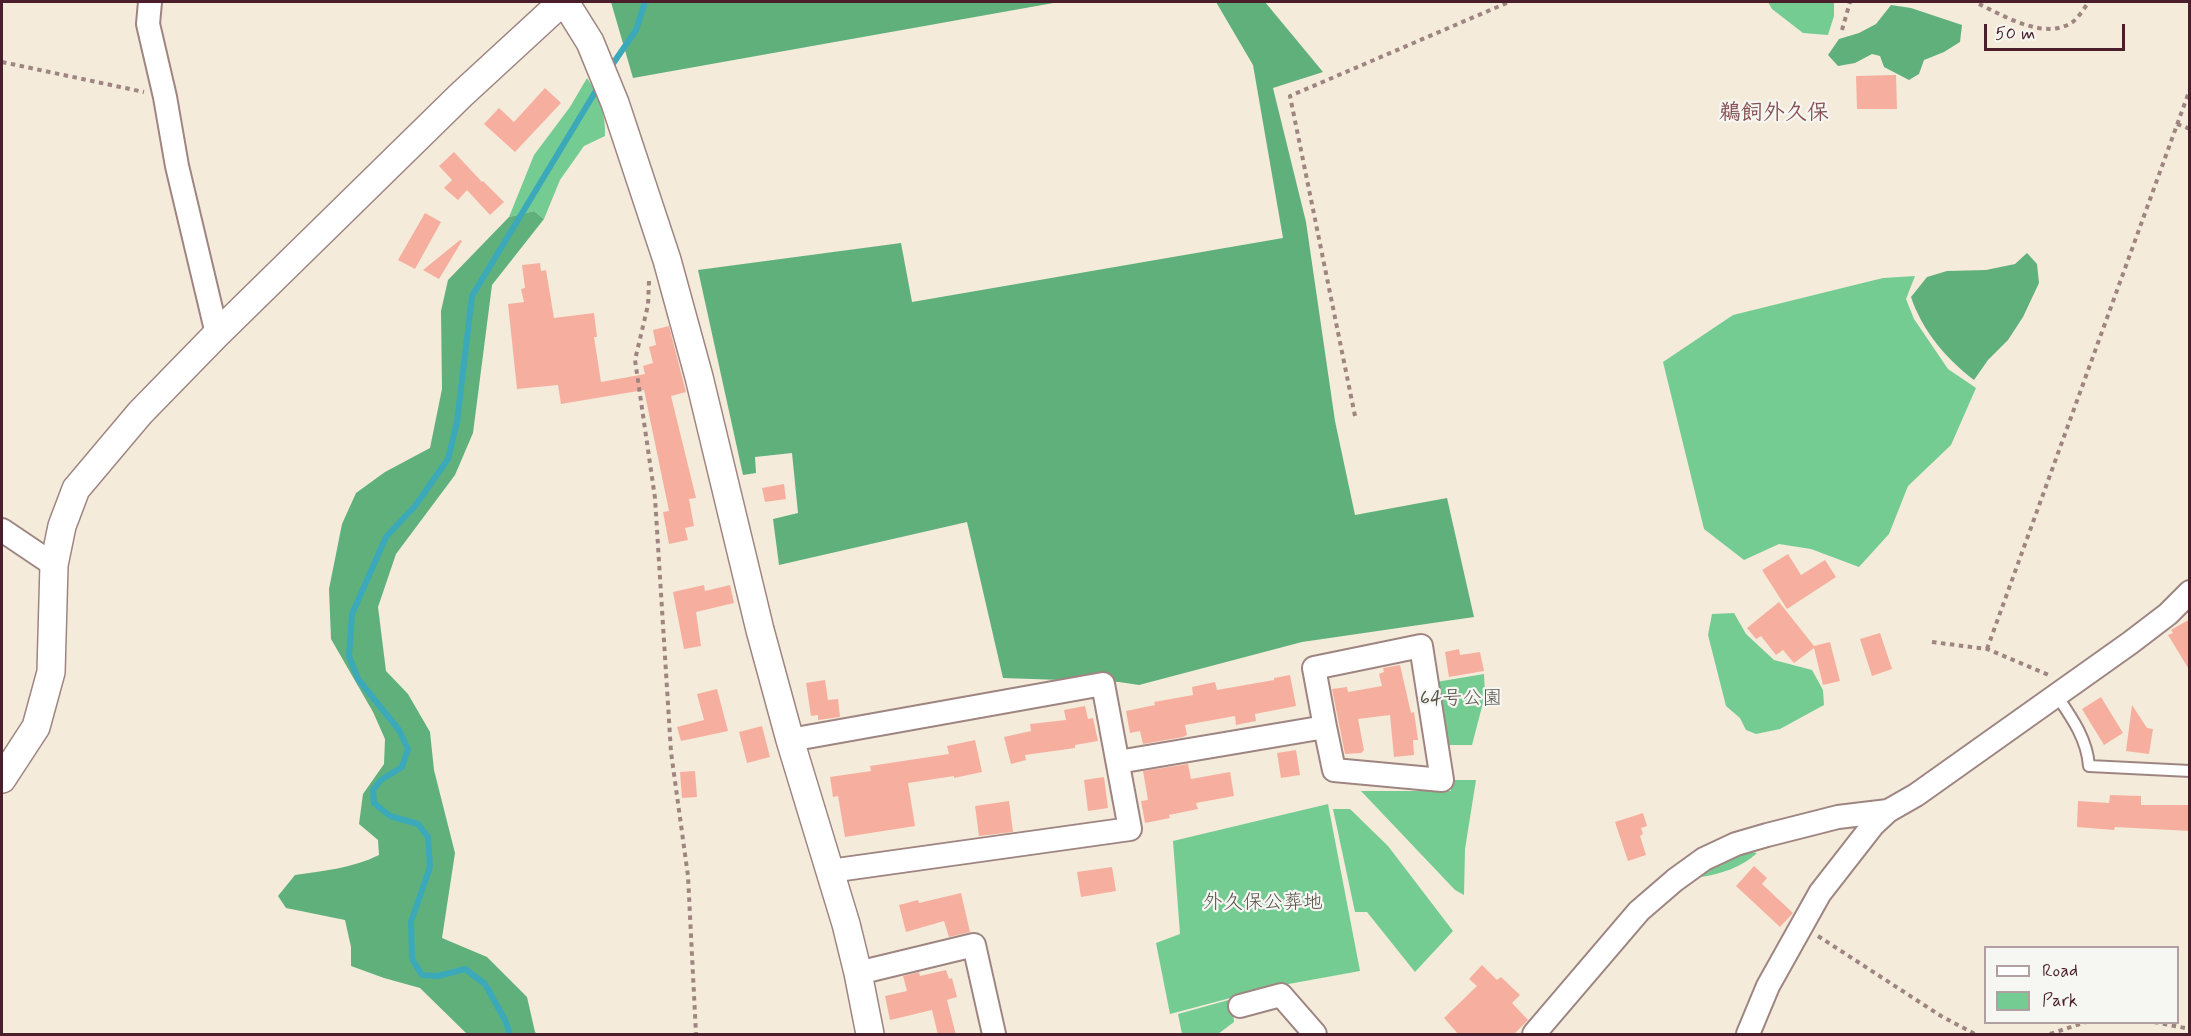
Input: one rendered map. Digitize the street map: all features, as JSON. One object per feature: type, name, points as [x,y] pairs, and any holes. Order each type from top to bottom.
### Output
[{"type":"street","points":[[150,2],[148,24],[165,97],[177,166],[217,334]]},
{"type":"street","points":[[2,779],[36,727],[51,672],[54,565],[62,526],[76,489],[140,414],[217,334],[460,95],[563,2],[590,42],[604,77],[670,271],[699,377],[760,630],[858,973],[870,1035]]},
{"type":"street","points":[[2,530],[54,565]]},
{"type":"street","points":[[1748,1035],[1768,986],[1820,893],[1873,825],[1888,811],[1916,795],[2168,614],[2190,592]]},
{"type":"street","points":[[1421,646],[1442,780],[1334,770],[1325,727],[1314,668],[1421,646]]},
{"type":"street","points":[[790,740],[1103,684],[1130,829],[830,871]]},
{"type":"street","points":[[1118,762],[1325,727]]},
{"type":"street","points":[[1534,1035],[1639,911],[1704,859],[1736,844],[1777,832],[1838,817],[1888,811]]},
{"type":"street","points":[[858,973],[974,945],[994,1035]]},
{"type":"street","points":[[1240,1006],[1281,995],[1315,1035]]},
{"type":"lane","points":[[2060,693],[2081,734],[2088,752],[2089,766],[2190,771]]},
{"type":"path","points":[[1355,416],[1290,96],[1509,2]]},
{"type":"path","points":[[1842,30],[1850,2]]},
{"type":"path","points":[[1979,4],[2017,23],[2052,30],[2072,23],[2089,2]]},
{"type":"path","points":[[2,62],[165,97]]},
{"type":"path","points":[[1987,649],[2190,89]]},
{"type":"path","points":[[2178,124],[2190,129]]},
{"type":"path","points":[[649,271],[648,305],[635,360],[655,498],[671,752],[688,876],[696,1035]]},
{"type":"path","points":[[1932,642],[1987,649],[2053,677],[2060,693]]},
{"type":"path","points":[[1802,926],[1941,1016],[1975,1035]]},
{"type":"path","points":[[2050,1035],[2083,1024]]},
{"type":"path","points":[[2160,1024],[2190,1029]]},
{"type":"green space","points":[[611,2],[1059,2],[633,78]]},
{"type":"green space","points":[[1216,2],[1265,2],[1323,72],[1273,88],[1306,222],[1335,421],[1355,515],[1447,498],[1474,617],[1302,642],[1139,685],[1119,682],[1003,678],[967,522],[779,565],[773,519],[798,513],[792,453],[755,457],[756,473],[743,475],[698,270],[901,243],[912,302],[1283,238],[1253,65]]},
{"type":"green space","points":[[1768,2],[1834,2],[1834,16],[1828,35],[1803,33],[1772,9]]},
{"type":"green space","points":[[1891,5],[1911,8],[1962,25],[1960,42],[1924,60],[1919,74],[1909,80],[1884,67],[1880,56],[1872,54],[1855,63],[1838,66],[1828,55],[1839,39],[1859,33],[1876,24]]},
{"type":"green space","points":[[587,78],[601,105],[605,136],[584,146],[560,180],[544,219],[534,211],[509,217],[534,155],[570,107]]},
{"type":"green space","points":[[534,211],[544,219],[492,285],[473,433],[455,475],[396,554],[378,607],[386,671],[408,694],[430,732],[434,770],[455,853],[442,938],[487,957],[527,997],[537,1034],[467,1034],[420,988],[351,966],[351,947],[345,920],[286,908],[278,896],[295,875],[348,866],[379,855],[378,840],[359,824],[363,794],[384,764],[385,739],[373,712],[331,639],[329,589],[342,524],[356,493],[385,472],[430,448],[442,389],[441,311],[448,280],[509,217]]},
{"type":"green space","points":[[2027,253],[2037,264],[2039,283],[2023,317],[2008,340],[1988,360],[1974,380],[1936,343],[1911,297],[1927,277],[1947,271],[1986,270],[2015,264]]},
{"type":"green space","points":[[1915,276],[1906,299],[1914,319],[1948,369],[1976,388],[1951,445],[1908,486],[1889,534],[1859,567],[1811,549],[1779,544],[1744,560],[1704,529],[1663,362],[1733,315],[1883,278]]},
{"type":"green space","points":[[1734,613],[1746,634],[1774,660],[1812,670],[1823,690],[1824,705],[1780,729],[1756,734],[1746,730],[1740,718],[1726,706],[1708,635],[1712,614]]},
{"type":"green space","name":"64号公園","points":[[1484,674],[1485,695],[1472,745],[1445,745],[1436,682]]},
{"type":"green space","points":[[1451,780],[1476,780],[1465,849],[1464,895],[1455,890],[1361,791],[1451,791]]},
{"type":"green space","name":"外久保公葬地","points":[[1328,804],[1360,971],[1272,987],[1170,1014],[1156,943],[1180,934],[1173,841]]},
{"type":"green space","points":[[1333,809],[1350,809],[1388,846],[1453,931],[1415,972],[1367,912],[1355,912]]},
{"type":"green space","points":[[1741,850],[1757,853],[1731,869],[1701,877],[1700,869]]},
{"type":"green space","points":[[1232,999],[1234,1022],[1218,1034],[1182,1034],[1178,1014]]},
{"type":"building","points":[[1896,75],[1897,109],[1857,109],[1856,76]]},
{"type":"building","points":[[545,88],[561,103],[515,152],[484,124],[499,108],[514,122]]},
{"type":"building","points":[[454,152],[504,202],[490,215],[467,190],[458,200],[444,188],[452,180],[439,166]]},
{"type":"building","points":[[425,213],[441,222],[415,269],[398,260]]},
{"type":"building","points":[[460,240],[462,241],[439,279],[423,270]]},
{"type":"building","points":[[540,263],[541,271],[546,270],[554,318],[594,313],[597,337],[594,337],[601,382],[645,374],[643,366],[653,363],[649,347],[656,345],[653,330],[669,326],[686,392],[671,396],[696,498],[689,499],[694,526],[685,528],[688,540],[669,544],[663,512],[669,511],[644,390],[561,404],[558,385],[517,389],[508,304],[524,302],[521,289],[525,288],[522,265]]},
{"type":"building","points":[[784,484],[786,499],[765,502],[762,488]]},
{"type":"building","points":[[1788,554],[1801,575],[1825,560],[1836,577],[1787,609],[1762,570]]},
{"type":"building","points":[[704,585],[705,591],[730,585],[734,603],[696,612],[701,646],[684,649],[673,592]]},
{"type":"building","points":[[1779,602],[1814,646],[1830,642],[1840,681],[1823,685],[1814,648],[1794,663],[1783,650],[1776,655],[1761,636],[1756,639],[1747,628]]},
{"type":"building","points":[[2190,619],[2190,671],[2168,635],[2173,633],[2171,630]]},
{"type":"building","points":[[1880,633],[1892,669],[1872,676],[1860,639]]},
{"type":"building","points":[[1459,649],[1460,655],[1480,652],[1484,671],[1449,677],[1445,652]]},
{"type":"building","points":[[1400,665],[1411,713],[1414,712],[1418,740],[1413,740],[1414,755],[1394,757],[1390,715],[1358,719],[1364,750],[1361,753],[1345,754],[1332,689],[1347,687],[1348,692],[1382,686],[1379,674],[1384,672],[1383,668]]},
{"type":"building","points":[[1290,675],[1296,706],[1255,714],[1256,721],[1236,725],[1235,716],[1185,725],[1187,735],[1183,737],[1143,744],[1140,731],[1130,733],[1126,711],[1155,705],[1154,702],[1193,695],[1192,687],[1215,682],[1217,690]]},
{"type":"building","points":[[825,680],[828,700],[838,699],[840,717],[818,720],[818,715],[811,716],[806,683]]},
{"type":"building","points":[[717,689],[728,731],[681,741],[677,727],[704,720],[697,694]]},
{"type":"building","points":[[2101,697],[2123,733],[2104,745],[2082,709]]},
{"type":"building","points":[[2132,705],[2147,728],[2153,729],[2149,754],[2126,751]]},
{"type":"building","points":[[1085,706],[1088,719],[1093,718],[1098,741],[1075,745],[1075,748],[1025,755],[1026,760],[1011,764],[1004,737],[1031,731],[1030,724],[1066,720],[1064,710]]},
{"type":"building","points":[[762,726],[770,757],[747,763],[739,732]]},
{"type":"building","points":[[975,740],[982,772],[954,778],[954,776],[908,783],[915,826],[845,837],[838,796],[833,797],[830,777],[871,771],[870,766],[949,754],[947,746]]},
{"type":"building","points":[[1296,750],[1300,775],[1281,778],[1277,753]]},
{"type":"building","points":[[1188,764],[1191,779],[1230,772],[1234,796],[1196,803],[1198,809],[1145,823],[1141,801],[1148,800],[1143,771]]},
{"type":"building","points":[[695,771],[697,797],[682,798],[680,772]]},
{"type":"building","points":[[1104,777],[1108,808],[1088,811],[1084,780]]},
{"type":"building","points":[[2110,795],[2141,796],[2141,805],[2190,805],[2190,831],[2077,827],[2078,801],[2109,803]]},
{"type":"building","points":[[1009,801],[1013,832],[979,836],[975,806]]},
{"type":"building","points":[[1643,813],[1647,826],[1641,828],[1643,834],[1640,836],[1646,855],[1628,861],[1615,822]]},
{"type":"building","points":[[1754,866],[1767,878],[1762,884],[1793,913],[1780,927],[1736,886]]},
{"type":"building","points":[[1112,867],[1116,891],[1081,897],[1077,872]]},
{"type":"building","points":[[961,893],[970,932],[949,937],[944,921],[906,932],[899,905],[918,900],[919,903]]},
{"type":"building","points":[[1482,965],[1497,980],[1501,977],[1520,995],[1512,1003],[1528,1020],[1513,1035],[1459,1035],[1444,1018],[1477,986],[1469,979]]},
{"type":"building","points":[[946,970],[949,979],[952,978],[957,997],[947,1000],[956,1035],[938,1035],[932,1010],[890,1020],[885,996],[907,991],[903,976],[919,972],[920,976]]},
{"type":"waterway","points":[[610,68],[636,30],[645,2]]},
{"type":"waterway","points":[[510,1034],[485,984],[465,969],[438,976],[422,975],[412,959],[411,922],[430,867],[428,837],[418,824],[390,816],[374,803],[373,790],[381,780],[402,767],[408,749],[399,730],[358,679],[349,656],[352,614],[386,537],[415,506],[448,459],[457,422],[472,296],[600,84]]},
{"type":"district","name":"鵜飼外久保","points":[[1774,114]]}]
